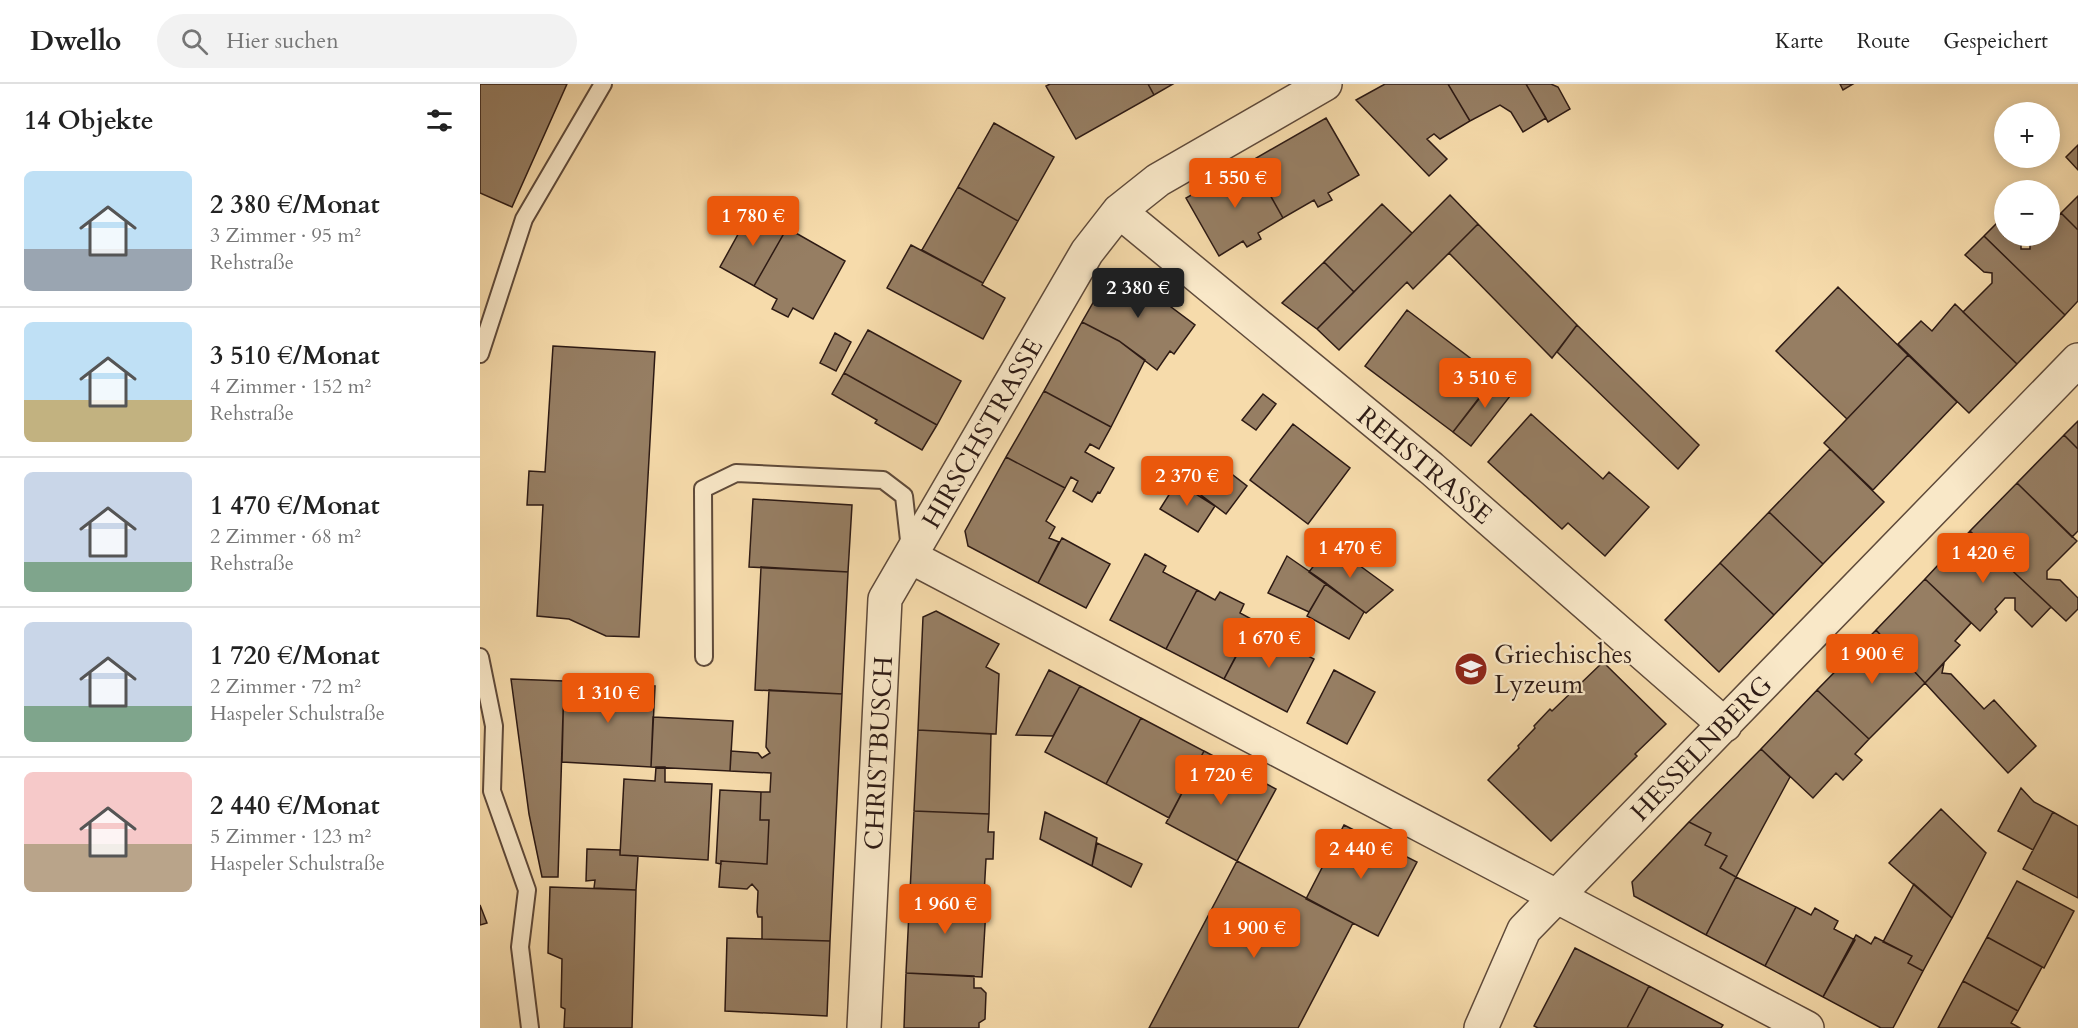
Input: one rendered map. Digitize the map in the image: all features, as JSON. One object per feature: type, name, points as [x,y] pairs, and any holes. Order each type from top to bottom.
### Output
[{"type":"street","name":"HIRSCHSTRASSE","points":[[910,557],[1087,252],[1119,212],[1158,180],[1325,84]]},
{"type":"street","name":"REHSTRASSE","points":[[1119,212],[1431,468],[1725,725]]},
{"type":"street","name":"HESSELNBERG","points":[[1481,1028],[1524,930],[2078,360]]},
{"type":"street","points":[[910,557],[1807,1028]]},
{"type":"street","name":"CHRISTBUSCH","points":[[864,1028],[885,599],[910,557]]},
{"type":"lane","points":[[480,354],[524,219],[603,84]]},
{"type":"lane","points":[[704,657],[704,489],[725,478],[736,473],[883,480],[904,496],[910,557]]},
{"type":"lane","points":[[480,657],[494,726],[492,791],[527,890],[520,947],[530,1028]]},
{"type":"building","points":[[480,84],[567,84],[512,207],[480,193]]},
{"type":"building","points":[[1050,84],[1148,84],[1154,95],[1076,139],[1046,86]]},
{"type":"building","points":[[1148,84],[1173,84],[1154,95]]},
{"type":"building","points":[[1385,84],[1448,84],[1470,121],[1440,139],[1434,134],[1427,139],[1447,159],[1429,176],[1356,100]]},
{"type":"building","points":[[1448,84],[1526,84],[1546,118],[1523,132],[1511,112],[1500,105],[1470,121]]},
{"type":"building","points":[[1526,84],[1551,84],[1558,87],[1570,109],[1548,122]]},
{"type":"building","points":[[1840,84],[1853,84],[1843,90]]},
{"type":"building","points":[[1326,118],[1359,175],[1328,193],[1332,200],[1318,207],[1314,200],[1283,218],[1251,161]]},
{"type":"building","points":[[994,123],[1054,157],[1018,221],[958,187]]},
{"type":"building","points":[[2078,145],[2078,170],[2066,157]]},
{"type":"building","points":[[1251,161],[1283,218],[1258,233],[1261,239],[1247,247],[1243,241],[1219,256],[1186,198]]},
{"type":"building","points":[[958,187],[1018,221],[983,283],[922,250]]},
{"type":"building","points":[[1450,195],[1478,224],[1413,289],[1407,282],[1339,350],[1317,329]]},
{"type":"building","points":[[2078,196],[2078,230],[2061,213]]},
{"type":"building","points":[[1382,204],[1412,233],[1354,292],[1324,262]]},
{"type":"building","points":[[752,209],[787,228],[754,286],[720,267]]},
{"type":"building","points":[[2060,214],[2078,230],[2078,301],[2065,315],[1994,246],[2021,246],[2021,249],[2030,249],[2030,246],[2060,246]]},
{"type":"building","points":[[1478,224],[1577,325],[1552,358],[1449,253]]},
{"type":"building","points":[[1994,226],[1994,246],[1984,236]]},
{"type":"building","points":[[787,228],[845,261],[813,319],[793,308],[788,317],[772,309],[777,299],[754,286]]},
{"type":"building","points":[[1984,236],[2065,315],[2017,364],[1963,312],[1992,283],[1992,273],[1984,272],[1965,255]]},
{"type":"building","points":[[911,245],[983,283],[982,285],[1005,298],[983,339],[887,288]]},
{"type":"building","points":[[1324,262],[1354,292],[1317,329],[1282,303]]},
{"type":"building","points":[[1123,271],[1195,325],[1174,354],[1170,351],[1157,370],[1119,341],[1082,322],[1109,275]]},
{"type":"building","points":[[1838,287],[1908,355],[1847,419],[1776,351]]},
{"type":"building","points":[[1955,304],[2017,364],[1969,413],[1898,344],[1921,321],[1932,331]]},
{"type":"building","points":[[1407,310],[1495,377],[1453,432],[1365,366]]},
{"type":"building","points":[[1082,322],[1119,341],[1145,360],[1111,427],[1044,391]]},
{"type":"building","points":[[1577,325],[1699,445],[1678,469],[1557,352]]},
{"type":"building","points":[[868,330],[961,381],[937,425],[844,373]]},
{"type":"building","points":[[835,333],[851,342],[836,371],[820,363]]},
{"type":"building","points":[[553,346],[655,352],[639,637],[606,636],[569,619],[537,616],[543,505],[527,505],[529,471],[545,472]]},
{"type":"building","points":[[1908,355],[1957,402],[1873,490],[1824,443]]},
{"type":"building","points":[[1500,372],[1518,386],[1471,446],[1453,432]]},
{"type":"building","points":[[844,373],[937,425],[922,450],[875,423],[877,420],[832,394]]},
{"type":"building","points":[[1044,391],[1111,427],[1099,449],[1090,444],[1085,452],[1114,468],[1100,493],[1098,492],[1092,502],[1073,491],[1078,481],[1071,477],[1065,488],[1006,457]]},
{"type":"building","points":[[1263,394],[1276,404],[1256,430],[1242,420]]},
{"type":"building","points":[[1531,414],[1603,479],[1609,472],[1649,507],[1605,556],[1568,523],[1562,529],[1488,462]]},
{"type":"building","points":[[2078,421],[2078,449],[2064,435]]},
{"type":"building","points":[[1293,424],[1350,468],[1308,524],[1250,480]]},
{"type":"building","points":[[2064,435],[2078,449],[2078,531],[2072,537],[2017,483]]},
{"type":"building","points":[[1830,449],[1884,502],[1823,564],[1769,512]]},
{"type":"building","points":[[1006,457],[1065,488],[1046,521],[1055,527],[1049,538],[1059,542],[1038,583],[968,546],[965,531]]},
{"type":"building","points":[[1211,458],[1247,486],[1226,514],[1189,486]]},
{"type":"building","points":[[1177,482],[1215,506],[1198,532],[1160,509]]},
{"type":"building","points":[[2017,483],[2077,541],[2047,571],[2047,579],[2060,580],[2078,598],[2078,609],[2066,621],[1970,531]]},
{"type":"building","points":[[753,499],[852,505],[848,572],[749,567]]},
{"type":"building","points":[[1769,512],[1823,564],[1774,615],[1720,563]]},
{"type":"building","points":[[1970,531],[2051,607],[2032,627],[2015,610],[2015,598],[2005,598],[1995,609],[1997,612],[1980,631],[1925,579]]},
{"type":"building","points":[[1062,538],[1110,564],[1086,608],[1038,583]]},
{"type":"building","points":[[1330,544],[1393,590],[1366,613],[1309,572]]},
{"type":"building","points":[[1145,554],[1166,566],[1163,572],[1197,590],[1166,649],[1110,620]]},
{"type":"building","points":[[1287,556],[1326,583],[1309,612],[1268,593]]},
{"type":"building","points":[[1720,563],[1774,615],[1719,672],[1665,620]]},
{"type":"building","points":[[761,567],[848,572],[842,694],[755,690]]},
{"type":"building","points":[[1925,579],[1971,623],[1955,641],[1960,645],[1925,683],[1876,630]]},
{"type":"building","points":[[1326,583],[1364,612],[1349,639],[1307,616]]},
{"type":"building","points":[[1197,590],[1215,600],[1220,592],[1244,604],[1240,613],[1255,621],[1224,679],[1166,649]]},
{"type":"building","points":[[936,611],[999,644],[986,667],[999,674],[996,734],[918,730],[923,617]]},
{"type":"building","points":[[1251,627],[1271,636],[1274,630],[1283,635],[1279,641],[1314,659],[1287,712],[1224,679]]},
{"type":"building","points":[[1876,630],[1925,683],[1869,739],[1817,690]]},
{"type":"building","points":[[1603,662],[1666,724],[1551,841],[1488,780],[1519,748],[1518,746],[1550,709],[1552,711]]},
{"type":"building","points":[[1944,663],[1942,673],[1951,674],[1984,709],[1994,700],[2036,746],[2008,773],[1925,683]]},
{"type":"building","points":[[1049,670],[1080,686],[1053,736],[1016,735]]},
{"type":"building","points":[[1334,670],[1375,692],[1347,744],[1307,723]]},
{"type":"building","points":[[511,679],[564,681],[558,877],[542,877],[529,814]]},
{"type":"building","points":[[564,681],[655,686],[651,767],[562,762]]},
{"type":"building","points":[[1080,686],[1141,718],[1106,784],[1045,752]]},
{"type":"building","points":[[769,690],[842,694],[830,941],[762,939],[762,917],[758,917],[757,912],[758,891],[752,884],[747,889],[719,887],[721,861],[767,864],[769,820],[760,820],[761,792],[770,792],[771,773],[730,771],[731,751],[758,753],[762,758],[770,753],[766,747]]},
{"type":"building","points":[[1817,690],[1869,739],[1855,754],[1862,760],[1843,780],[1836,773],[1813,798],[1761,749]]},
{"type":"building","points":[[653,717],[733,721],[730,771],[651,767]]},
{"type":"building","points":[[1141,718],[1204,751],[1169,818],[1106,784]]},
{"type":"building","points":[[918,730],[991,734],[989,814],[914,811]]},
{"type":"building","points":[[1761,749],[1790,777],[1736,877],[1720,868],[1727,856],[1705,845],[1711,833],[1689,822]]},
{"type":"building","points":[[1204,751],[1276,789],[1237,861],[1166,823]]},
{"type":"building","points":[[656,767],[665,767],[665,782],[712,784],[708,860],[620,855],[624,779],[655,781]]},
{"type":"building","points":[[2021,788],[2034,802],[2053,812],[2033,850],[1998,831]]},
{"type":"building","points":[[720,790],[761,792],[760,820],[769,820],[767,864],[721,861],[721,864],[716,863]]},
{"type":"building","points":[[1941,809],[1986,853],[1952,918],[1889,863]]},
{"type":"building","points":[[914,811],[989,814],[988,832],[994,832],[993,859],[986,859],[984,895],[910,892]]},
{"type":"building","points":[[1045,812],[1097,838],[1092,866],[1040,839]]},
{"type":"building","points":[[2053,812],[2078,826],[2078,898],[2023,869]]},
{"type":"building","points":[[1689,822],[1711,833],[1705,845],[1727,856],[1720,868],[1736,877],[1706,935],[1634,896],[1632,882]]},
{"type":"building","points":[[1344,825],[1417,862],[1378,936],[1306,899]]},
{"type":"building","points":[[1097,843],[1142,864],[1131,887],[1092,866]]},
{"type":"building","points":[[587,849],[620,850],[620,855],[638,856],[636,890],[594,888],[595,880],[586,881]]},
{"type":"building","points":[[1237,861],[1353,923],[1298,1028],[1149,1028]]},
{"type":"building","points":[[1736,877],[1796,907],[1765,966],[1706,935]]},
{"type":"building","points":[[2017,881],[2074,911],[2044,968],[1987,937]]},
{"type":"building","points":[[1914,884],[1952,918],[1923,971],[1908,963],[1912,956],[1883,942]]},
{"type":"building","points":[[550,887],[636,890],[632,1028],[564,1028],[565,1009],[561,1007],[562,959],[548,953]]},
{"type":"building","points":[[910,892],[976,895],[975,908],[986,908],[982,977],[906,973]]},
{"type":"building","points":[[480,905],[487,923],[480,925]]},
{"type":"building","points":[[1796,907],[1811,915],[1815,908],[1838,921],[1834,929],[1855,940],[1823,997],[1765,966]]},
{"type":"building","points":[[1856,935],[1871,944],[1875,937],[1912,956],[1908,963],[1923,971],[1893,1028],[1881,1028],[1823,997]]},
{"type":"building","points":[[1987,937],[2042,967],[2018,1011],[1963,981]]},
{"type":"building","points":[[727,938],[830,941],[827,1016],[725,1011]]},
{"type":"building","points":[[1575,948],[1649,986],[1627,1028],[1538,1028],[1534,1026]]},
{"type":"building","points":[[906,973],[974,976],[974,988],[981,988],[986,993],[985,1019],[979,1023],[979,1028],[904,1028]]},
{"type":"building","points":[[1963,981],[2018,1011],[2011,1023],[2020,1028],[1938,1028]]},
{"type":"building","points":[[1649,986],[1723,1025],[1721,1028],[1627,1028]]},
{"type":"place","name":"Griechisches Lyzeum","points":[[1471,669]]}]
